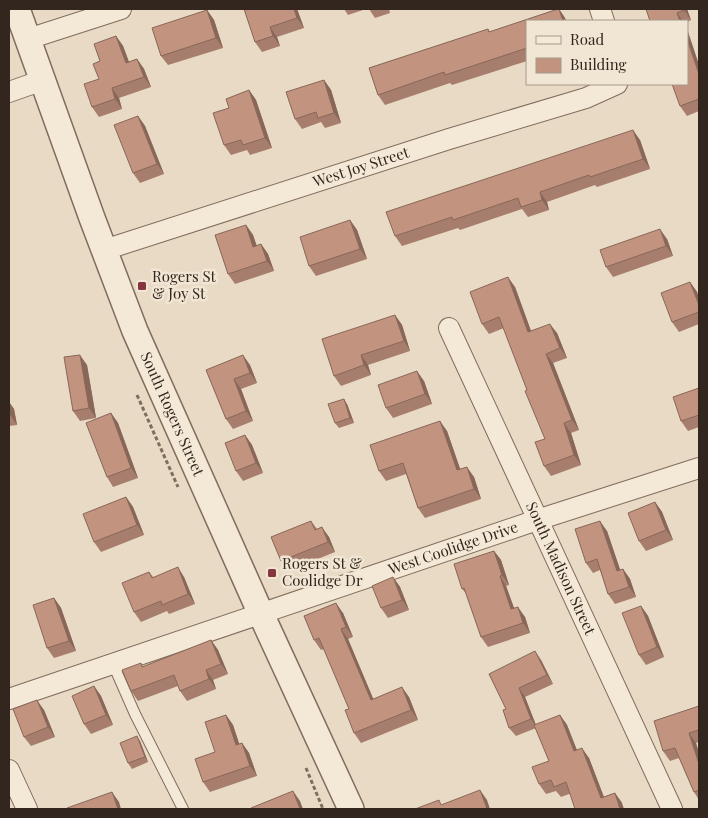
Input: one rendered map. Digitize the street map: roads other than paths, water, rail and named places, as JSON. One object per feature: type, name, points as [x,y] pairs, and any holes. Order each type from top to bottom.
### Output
[{"type":"street","name":"South Rogers Street","points":[[17,9],[135,331],[261,614],[351,809]]},
{"type":"street","points":[[28,39],[121,9]]},
{"type":"street","points":[[9,92],[43,80]]},
{"type":"street","name":"West Joy Street","points":[[104,250],[449,139],[586,98],[615,85]]},
{"type":"street","name":"South Madison Street","points":[[449,328],[672,809]]},
{"type":"street","name":"West Coolidge Drive","points":[[9,699],[538,520],[699,468]]},
{"type":"street","points":[[9,770],[27,809]]},
{"type":"lane","points":[[113,664],[134,714],[183,809]]},
{"type":"place","name":"Rogers St & Joy St","points":[[142,286]]},
{"type":"place","name":"Rogers St & Coolidge Dr","points":[[272,573]]}]
